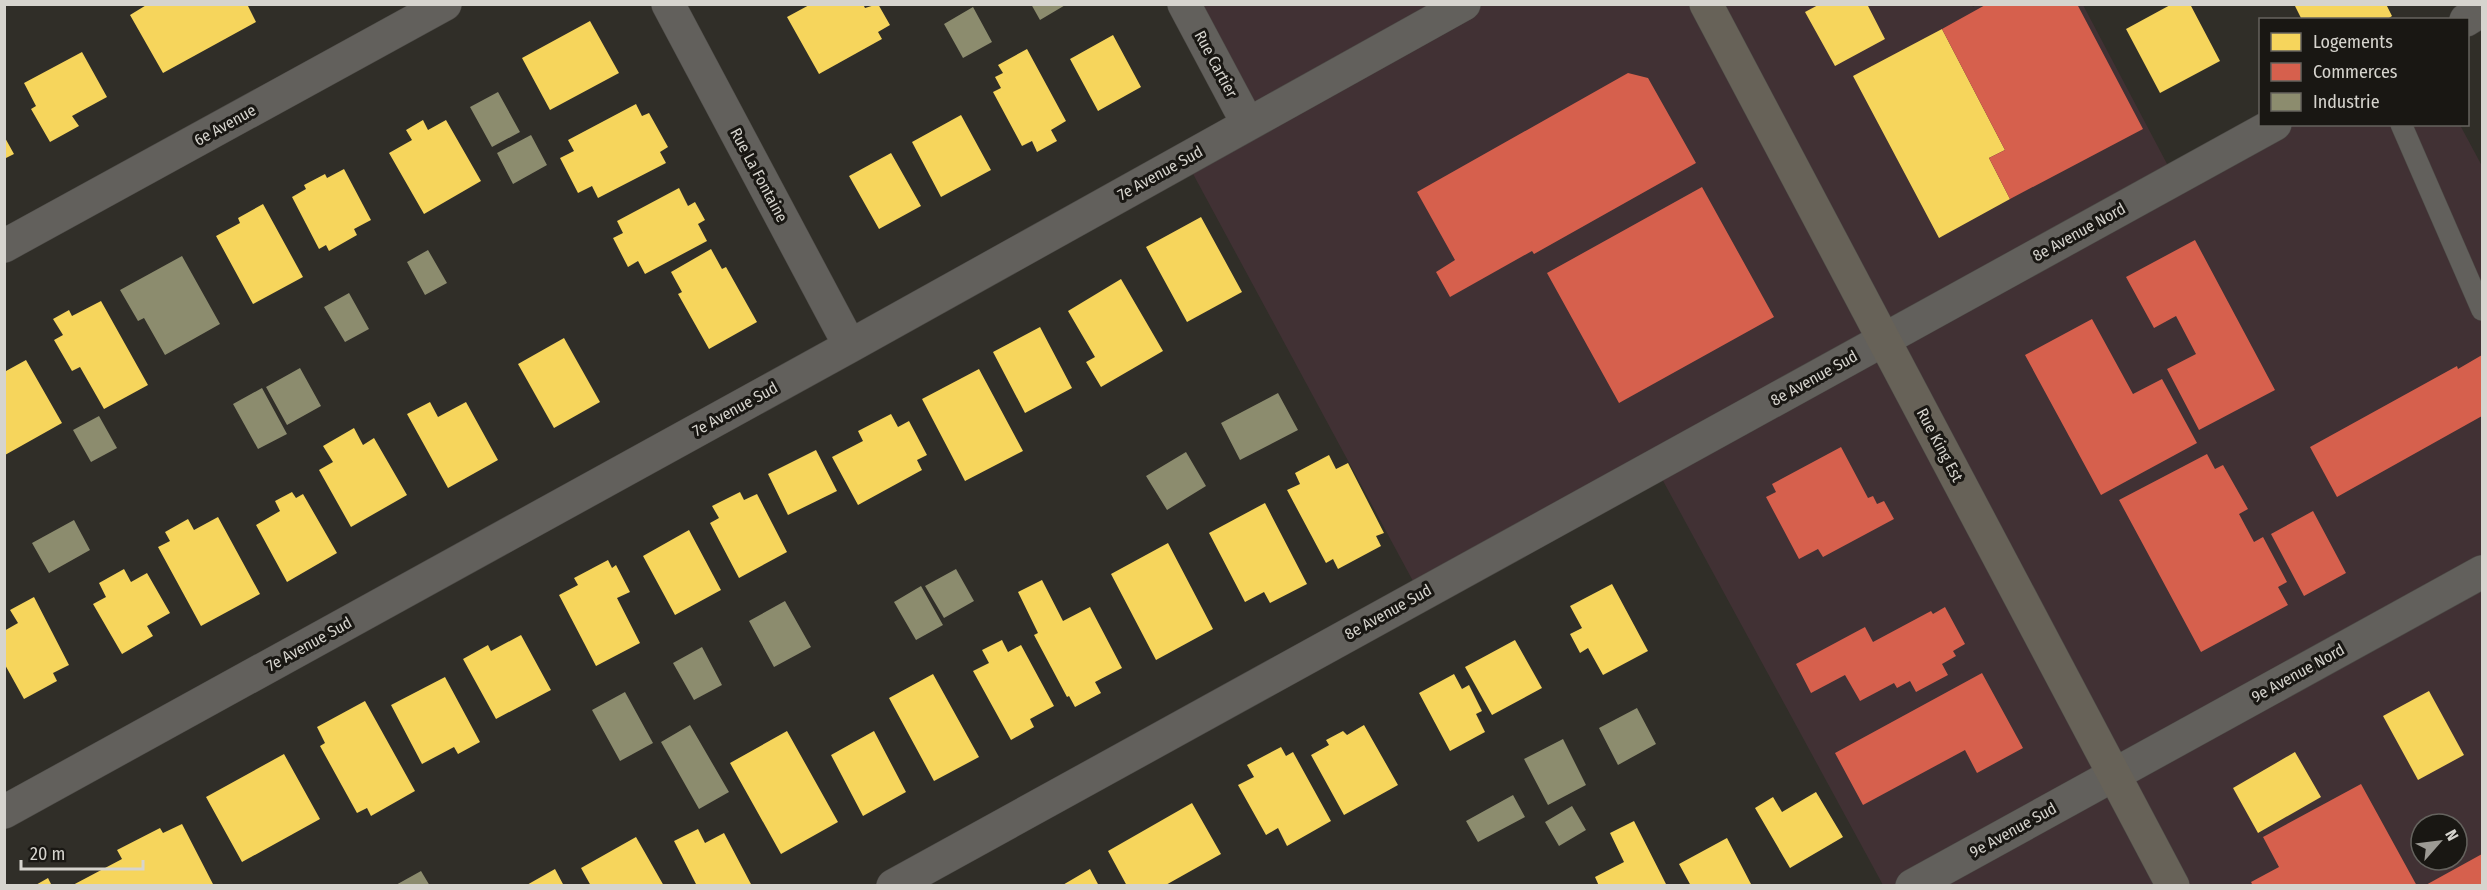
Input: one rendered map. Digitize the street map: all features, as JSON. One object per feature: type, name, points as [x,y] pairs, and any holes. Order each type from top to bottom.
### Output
[{"type":"main road","name":"Rue King Est","points":[[1706,4],[2173,885]]},
{"type":"street","name":"6e Avenue","points":[[4,246],[445,4]]},
{"type":"street","name":"Rue La Fontaine","points":[[668,4],[850,346]]},
{"type":"street","name":"Rue Cartier","points":[[1184,4],[1248,124]]},
{"type":"street","name":"7e Avenue Sud","points":[[4,812],[850,346],[1464,4]]},
{"type":"street","points":[[2469,18],[2482,10]]},
{"type":"street","name":"8e Avenue Nord","points":[[1884,340],[2271,126]]},
{"type":"street","name":"8e Avenue Sud","points":[[894,885],[1884,340]]},
{"type":"street","name":"9e Avenue Nord","points":[[2114,774],[2482,572]]},
{"type":"street","name":"9e Avenue Sud","points":[[1912,885],[2114,774]]},
{"type":"lane","points":[[2402,126],[2482,310]]},
{"type":"shaded area","points":[[1971,4],[1973,7],[1978,4],[2083,5],[2175,179],[2273,126],[2461,126],[2482,166],[2482,885],[1883,885],[1655,466],[1420,594],[1185,159],[1238,130],[1184,5]]},
{"type":"building: Logements","points":[[148,4],[247,4],[256,22],[163,73],[130,15]]},
{"type":"building: Logements","points":[[811,4],[863,4],[865,8],[878,4],[890,25],[878,32],[882,39],[819,74],[787,17]]},
{"type":"building: Logements","points":[[1820,4],[1867,4],[1885,39],[1835,66],[1805,12]]},
{"type":"building: Logements","points":[[2172,4],[2190,4],[2220,61],[2160,93],[2126,29]]},
{"type":"building: Logements","points":[[2294,4],[2386,4],[2392,16],[2389,18],[2301,18]]},
{"type":"building: Logements","points":[[590,21],[619,73],[550,110],[522,58]]},
{"type":"building: Logements","points":[[1942,29],[2005,150],[1989,158],[2010,199],[1939,238],[1853,76]]},
{"type":"building: Logements","points":[[1113,35],[1141,87],[1098,111],[1070,59]]},
{"type":"building: Logements","points":[[1027,49],[1066,121],[1051,130],[1057,141],[1037,152],[1032,141],[1022,146],[993,92],[1001,88],[995,77],[1003,73],[998,65]]},
{"type":"building: Logements","points":[[82,52],[107,97],[72,116],[79,126],[50,142],[31,109],[36,106],[24,83]]},
{"type":"building: Logements","points":[[636,104],[642,116],[649,113],[668,147],[660,152],[666,163],[598,198],[592,186],[578,193],[560,158],[574,151],[568,140]]},
{"type":"building: Logements","points":[[961,115],[991,170],[941,197],[912,142]]},
{"type":"building: Logements","points":[[423,120],[428,130],[446,120],[481,181],[424,214],[389,153],[412,140],[406,130]]},
{"type":"building: Logements","points":[[4,136],[14,154],[4,159]]},
{"type":"building: Logements","points":[[891,153],[921,206],[879,229],[849,176]]},
{"type":"building: Logements","points":[[344,169],[371,220],[354,229],[357,235],[329,251],[326,245],[319,249],[292,197],[306,189],[304,185],[325,174],[327,178]]},
{"type":"building: Logements","points":[[679,188],[688,206],[695,202],[705,220],[698,224],[707,241],[645,274],[638,261],[628,267],[613,238],[623,233],[617,221]]},
{"type":"building: Logements","points":[[263,204],[303,277],[253,304],[216,236],[240,223],[238,218]]},
{"type":"building: Logements","points":[[1201,217],[1242,292],[1187,322],[1146,247]]},
{"type":"building: Logements","points":[[711,249],[722,269],[726,267],[757,322],[709,349],[678,294],[682,292],[671,272]]},
{"type":"building: Logements","points":[[1121,279],[1163,351],[1101,387],[1086,362],[1095,357],[1068,311]]},
{"type":"building: Logements","points":[[101,301],[148,385],[104,409],[80,367],[72,371],[54,340],[63,335],[53,319],[69,310],[72,316]]},
{"type":"building: Logements","points":[[1040,327],[1072,388],[1025,413],[993,352]]},
{"type":"building: Logements","points":[[564,338],[600,402],[554,428],[518,364]]},
{"type":"building: Logements","points":[[26,360],[62,423],[5,455],[4,368],[6,371]]},
{"type":"building: Logements","points":[[979,369],[1023,451],[965,481],[922,399]]},
{"type":"building: Logements","points":[[430,402],[438,417],[466,402],[498,460],[448,488],[407,414]]},
{"type":"building: Logements","points":[[891,414],[898,427],[909,421],[927,455],[917,460],[922,470],[858,505],[832,457],[863,441],[858,431]]},
{"type":"building: Logements","points":[[354,428],[363,445],[374,438],[407,495],[351,527],[319,470],[333,462],[323,446]]},
{"type":"building: Logements","points":[[816,450],[837,491],[788,515],[768,474]]},
{"type":"building: Logements","points":[[1329,455],[1336,469],[1348,463],[1384,533],[1376,536],[1381,546],[1338,569],[1333,559],[1326,563],[1287,490],[1300,484],[1295,473]]},
{"type":"building: Logements","points":[[292,492],[296,498],[303,494],[337,553],[287,582],[256,525],[280,511],[275,501]]},
{"type":"building: Logements","points":[[740,492],[744,500],[757,494],[787,552],[739,578],[710,523],[719,518],[712,506]]},
{"type":"building: Logements","points":[[1265,503],[1307,584],[1270,603],[1264,592],[1245,602],[1209,533]]},
{"type":"building: Logements","points":[[218,517],[260,594],[201,626],[158,547],[170,541],[165,532],[188,519],[194,530]]},
{"type":"building: Logements","points":[[689,530],[721,590],[675,615],[643,556]]},
{"type":"building: Logements","points":[[1168,543],[1213,629],[1156,660],[1111,574]]},
{"type":"building: Logements","points":[[608,560],[612,568],[616,565],[630,592],[617,598],[640,643],[596,666],[559,595],[578,585],[574,578]]},
{"type":"building: Logements","points":[[124,569],[131,582],[147,573],[170,613],[147,626],[153,636],[122,654],[93,604],[106,597],[99,583]]},
{"type":"building: Logements","points":[[1042,580],[1063,621],[1090,607],[1122,668],[1095,682],[1101,693],[1075,707],[1069,696],[1067,697],[1034,635],[1038,633],[1018,592]]},
{"type":"building: Logements","points":[[1612,584],[1648,651],[1603,675],[1588,648],[1580,653],[1570,634],[1582,628],[1570,606]]},
{"type":"building: Logements","points":[[34,597],[69,665],[53,673],[57,681],[24,699],[4,663],[4,631],[18,623],[10,610]]},
{"type":"building: Logements","points":[[521,635],[551,690],[496,719],[463,659],[488,645],[491,651]]},
{"type":"building: Logements","points":[[1002,640],[1008,652],[1021,645],[1054,706],[1030,719],[1034,727],[1011,740],[973,671],[989,663],[982,650]]},
{"type":"building: Logements","points":[[1515,640],[1542,688],[1492,715],[1465,667]]},
{"type":"building: Logements","points":[[933,674],[979,757],[934,781],[889,698]]},
{"type":"building: Logements","points":[[1454,674],[1462,689],[1469,685],[1482,711],[1476,714],[1485,732],[1450,751],[1419,693]]},
{"type":"building: Logements","points":[[445,677],[480,742],[458,754],[454,747],[422,764],[391,705]]},
{"type":"building: Logements","points":[[2429,691],[2464,755],[2418,780],[2383,716]]},
{"type":"building: Logements","points":[[365,701],[415,791],[371,816],[367,808],[357,813],[320,746],[325,743],[317,727]]},
{"type":"building: Logements","points":[[1364,725],[1398,785],[1344,815],[1311,755],[1329,745],[1326,740],[1343,731],[1347,735]]},
{"type":"building: Logements","points":[[787,731],[838,822],[781,854],[730,763]]},
{"type":"building: Logements","points":[[874,731],[906,792],[863,816],[831,755]]},
{"type":"building: Logements","points":[[1281,747],[1286,756],[1293,752],[1331,821],[1287,846],[1278,828],[1266,835],[1238,785],[1254,777],[1247,765]]},
{"type":"building: Logements","points":[[2295,752],[2321,797],[2258,833],[2233,788]]},
{"type":"building: Logements","points":[[284,754],[320,819],[242,862],[206,797]]},
{"type":"building: Logements","points":[[1816,792],[1843,837],[1790,868],[1755,808],[1773,797],[1782,812]]},
{"type":"building: Logements","points":[[1192,803],[1221,854],[1164,886],[1127,886],[1108,851]]},
{"type":"building: Logements","points":[[1634,821],[1667,886],[1599,886],[1595,877],[1624,862],[1610,833]]},
{"type":"building: Logements","points":[[182,824],[214,886],[71,886],[122,859],[117,850],[160,828],[163,833]]},
{"type":"building: Logements","points":[[698,829],[705,843],[724,833],[752,886],[697,886],[674,841]]},
{"type":"building: Logements","points":[[636,837],[664,886],[591,886],[581,868]]},
{"type":"building: Logements","points":[[1727,838],[1751,884],[1691,886],[1679,864]]},
{"type":"building: Logements","points":[[555,869],[564,886],[525,886]]},
{"type":"building: Logements","points":[[1090,869],[1099,886],[1061,886]]},
{"type":"building: Logements","points":[[48,878],[52,886],[34,886]]},
{"type":"building: Commerces","points":[[1987,4],[2077,4],[2143,129],[2010,199],[1989,158],[2005,150],[1942,29]]},
{"type":"building: Commerces","points":[[1628,73],[1648,78],[1696,163],[1534,254],[1532,251],[1450,297],[1436,272],[1455,260],[1417,192]]},
{"type":"building: Commerces","points":[[1702,187],[1774,317],[1619,403],[1547,273]]},
{"type":"building: Commerces","points":[[2195,240],[2275,390],[2199,430],[2167,369],[2196,354],[2176,316],[2154,328],[2126,277]]},
{"type":"building: Commerces","points":[[2092,319],[2133,394],[2162,379],[2197,443],[2101,495],[2025,355]]},
{"type":"building: Commerces","points":[[2482,355],[2482,416],[2337,497],[2310,447],[2457,366],[2458,369]]},
{"type":"building: Commerces","points":[[1841,447],[1868,498],[1873,496],[1877,504],[1884,501],[1894,519],[1823,557],[1818,549],[1799,559],[1766,497],[1776,492],[1772,484]]},
{"type":"building: Commerces","points":[[2207,454],[2215,469],[2223,465],[2248,509],[2239,514],[2254,542],[2263,537],[2287,582],[2278,587],[2288,605],[2201,652],[2119,500]]},
{"type":"building: Commerces","points":[[2313,511],[2346,573],[2304,596],[2271,534]]},
{"type":"building: Commerces","points":[[1945,607],[1965,644],[1953,651],[1956,656],[1942,664],[1948,675],[1916,692],[1910,681],[1897,688],[1894,683],[1860,701],[1845,675],[1811,693],[1796,664],[1865,627],[1873,642],[1931,611],[1933,614]]},
{"type":"building: Commerces","points":[[1982,673],[2023,748],[1977,773],[1965,750],[1863,805],[1835,753]]},
{"type":"building: Commerces","points":[[2361,784],[2417,886],[2253,886],[2251,882],[2279,867],[2263,837]]},
{"type":"building: Commerces","points":[[2482,854],[2482,886],[2424,886],[2449,872],[2469,872],[2469,861]]},
{"type":"building: Industrie","points":[[1031,4],[1067,4],[1040,20]]},
{"type":"building: Industrie","points":[[973,7],[992,42],[963,58],[944,24]]},
{"type":"building: Industrie","points":[[498,92],[520,132],[492,147],[470,107]]},
{"type":"building: Industrie","points":[[531,135],[547,165],[513,184],[497,153]]},
{"type":"building: Industrie","points":[[428,250],[447,283],[425,295],[407,262]]},
{"type":"building: Industrie","points":[[182,256],[220,324],[165,355],[144,318],[138,321],[120,290]]},
{"type":"building: Industrie","points":[[349,293],[369,329],[345,342],[324,307]]},
{"type":"building: Industrie","points":[[300,368],[321,406],[287,425],[266,387]]},
{"type":"building: Industrie","points":[[262,388],[287,434],[258,449],[233,404]]},
{"type":"building: Industrie","points":[[1278,393],[1298,430],[1240,460],[1221,423]]},
{"type":"building: Industrie","points":[[99,416],[117,448],[91,462],[73,430]]},
{"type":"building: Industrie","points":[[1186,452],[1206,486],[1167,510],[1146,476]]},
{"type":"building: Industrie","points":[[74,520],[90,550],[49,573],[32,543]]},
{"type":"building: Industrie","points":[[956,569],[974,601],[944,618],[925,586]]},
{"type":"building: Industrie","points":[[921,586],[943,625],[916,640],[894,602]]},
{"type":"building: Industrie","points":[[785,601],[811,647],[774,667],[749,621]]},
{"type":"building: Industrie","points":[[702,647],[722,685],[694,700],[673,663]]},
{"type":"building: Industrie","points":[[625,692],[653,743],[620,761],[592,710]]},
{"type":"building: Industrie","points":[[1637,708],[1656,744],[1618,765],[1599,728]]},
{"type":"building: Industrie","points":[[690,725],[729,792],[699,809],[661,742]]},
{"type":"building: Industrie","points":[[1563,739],[1586,785],[1548,805],[1524,759]]},
{"type":"building: Industrie","points":[[1513,795],[1525,817],[1478,842],[1466,821]]},
{"type":"building: Industrie","points":[[1572,806],[1586,830],[1559,846],[1545,822]]},
{"type":"building: Industrie","points":[[421,871],[430,886],[394,886]]}]
